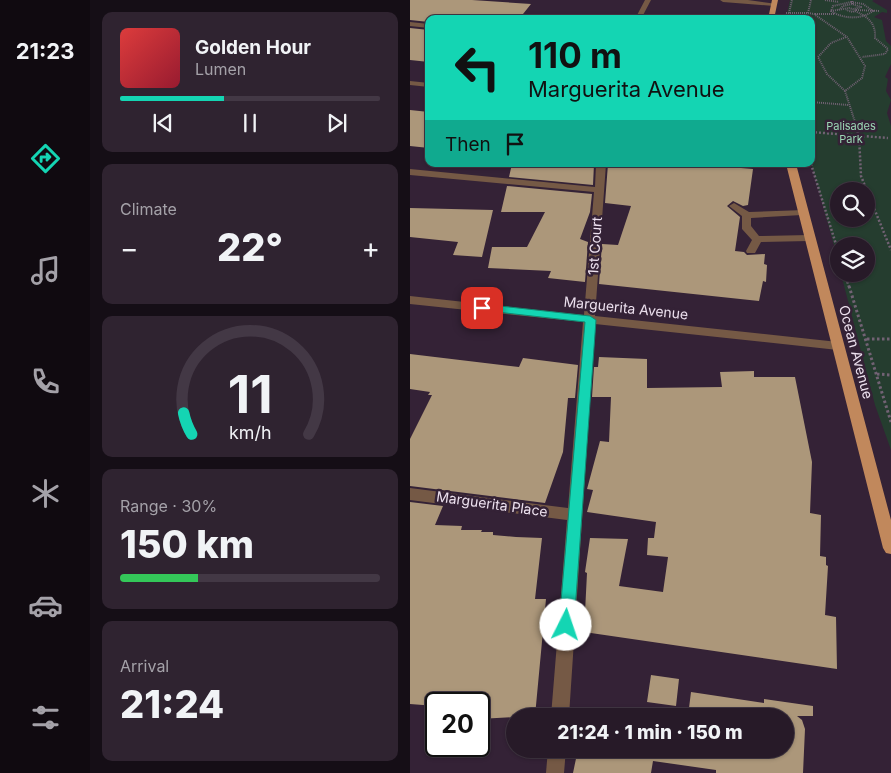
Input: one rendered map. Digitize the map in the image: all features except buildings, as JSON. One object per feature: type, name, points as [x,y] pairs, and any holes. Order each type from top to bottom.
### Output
[{"type":"main road","points":[[772,15],[775,2]]},
{"type":"main road","name":"Ocean Avenue","points":[[792,167],[891,548]]},
{"type":"street","points":[[640,15],[648,0]]},
{"type":"street","points":[[723,0],[775,2]]},
{"type":"street","points":[[410,24],[425,26]]},
{"type":"street","points":[[410,83],[425,85]]},
{"type":"street","name":"1st Court","points":[[561,708],[601,167]]},
{"type":"street","points":[[410,172],[600,190]]},
{"type":"street","points":[[734,206],[747,215],[802,212]]},
{"type":"street","points":[[747,215],[744,223],[746,231],[757,239],[809,238]]},
{"type":"street","points":[[751,251],[757,239]]},
{"type":"street","name":"Marguerita Avenue","points":[[410,300],[838,346]]},
{"type":"street","name":"Marguerita Place","points":[[410,494],[574,515]]},
{"type":"street","points":[[555,773],[556,758]]},
{"type":"path","points":[[792,0],[787,13],[835,14]]},
{"type":"path","points":[[808,13],[811,0]]},
{"type":"path","points":[[825,0],[839,3],[852,2],[863,4],[873,11]]},
{"type":"path","points":[[839,10],[852,2]]},
{"type":"path","points":[[852,2],[861,7],[855,10]]},
{"type":"path","points":[[831,11],[833,6],[839,3]]},
{"type":"path","points":[[843,6],[848,10]]},
{"type":"path","points":[[841,16],[848,10]]},
{"type":"path","points":[[855,10],[866,16],[874,24],[875,38],[888,49],[885,54],[862,57]]},
{"type":"path","points":[[831,11],[880,11]]},
{"type":"path","points":[[831,11],[841,16],[866,16],[873,11]]},
{"type":"path","points":[[863,14],[868,11]]},
{"type":"path","points":[[814,14],[847,37],[862,57],[866,71],[862,79],[845,91]]},
{"type":"path","points":[[847,37],[831,43],[818,57],[827,74],[845,91],[859,136],[861,176],[891,250]]},
{"type":"path","points":[[815,102],[848,105]]},
{"type":"path","points":[[815,132],[888,138]]},
{"type":"path","points":[[812,167],[834,237]]},
{"type":"path","points":[[848,282],[867,339],[891,422]]},
{"type":"path","points":[[867,339],[891,339]]},
{"type":"path","points":[[877,374],[891,375]]},
{"type":"green space","name":"Palisades Park","points":[[790,0],[874,0],[872,1],[887,10],[887,13],[882,12],[874,17],[882,20],[886,41],[891,46],[891,64],[885,77],[888,79],[886,91],[891,100],[887,113],[891,126],[891,450],[875,405],[843,282],[875,282],[875,237],[832,237],[812,167],[815,167],[815,15],[787,15]]},
{"type":"route","points":[[482,308],[590,320],[566,625]]}]
